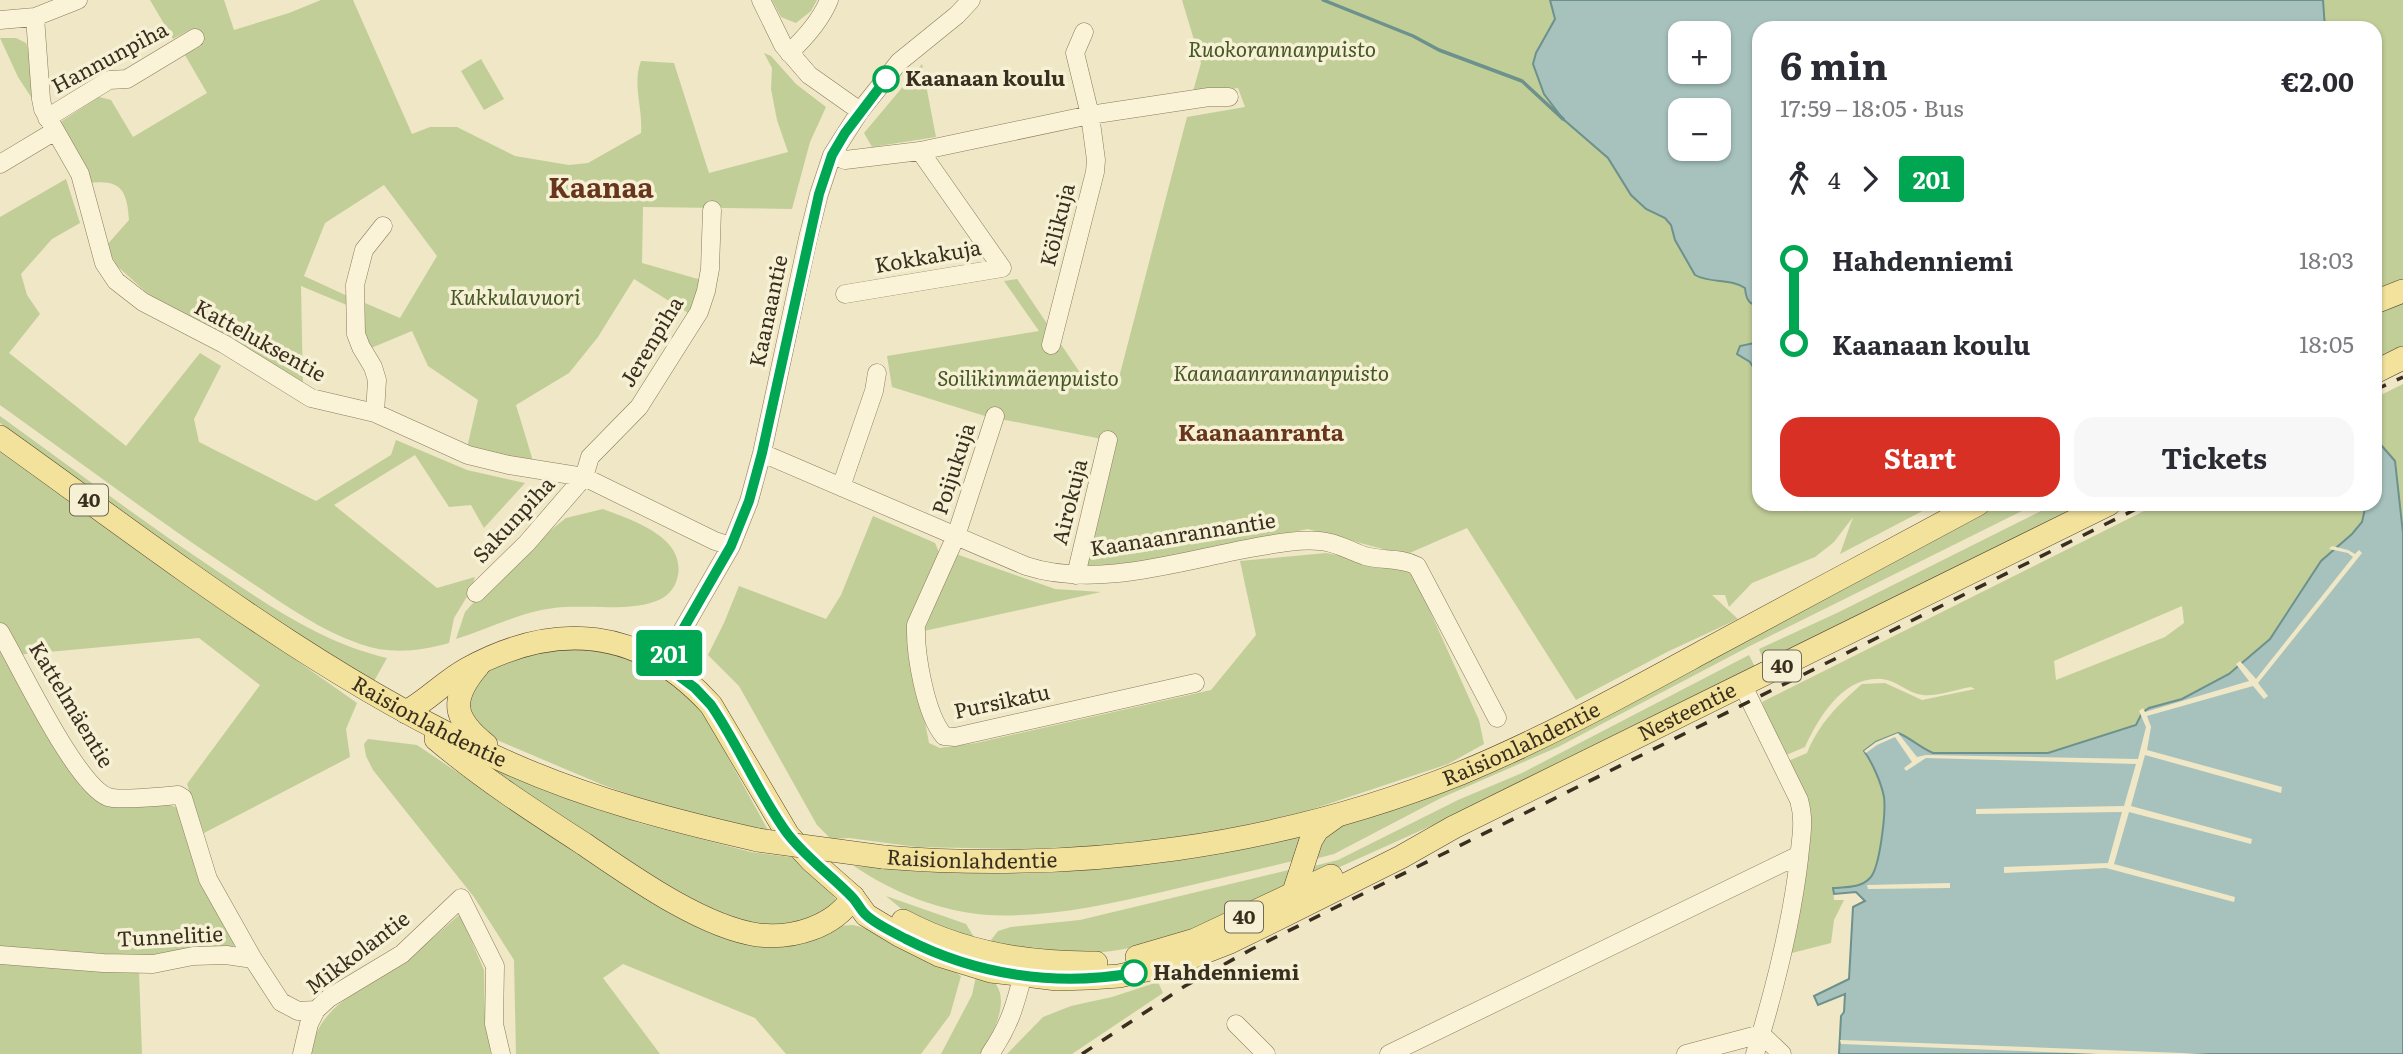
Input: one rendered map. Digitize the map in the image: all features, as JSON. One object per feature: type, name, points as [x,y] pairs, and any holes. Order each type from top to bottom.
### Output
[{"type":"main road","points":[[2382,299],[2403,291]]},
{"type":"main road","points":[[2382,368],[2403,358]]},
{"type":"main road","name":"Raisionlahdentie","points":[[0,437],[261,624],[322,664],[461,742],[514,766],[636,810],[758,840],[883,857],[1009,863],[1101,858],[1227,841],[1341,813],[1460,773],[1530,742],[1625,694],[1965,511]]},
{"type":"main road","name":"Nesteentie","points":[[1025,968],[1057,979],[1089,978],[1151,970],[1199,956],[1290,904],[1401,857],[1454,827],[2095,511]]},
{"type":"main road","name":"40","points":[[406,712],[456,676],[527,644],[569,638],[611,642],[642,653],[663,664],[695,688],[711,705],[788,835],[811,860],[853,897],[866,915],[918,945],[962,963],[1025,968]]},
{"type":"main road","points":[[482,662],[461,690],[459,706],[462,721],[472,734],[514,766]]},
{"type":"main road","points":[[406,712],[464,763],[524,805],[622,869],[716,923],[758,935],[794,933],[835,918],[853,897]]},
{"type":"main road","points":[[1290,904],[1317,830],[1341,813]]},
{"type":"street","points":[[0,20],[35,17],[78,0]]},
{"type":"street","points":[[761,0],[789,52],[809,75],[860,111]]},
{"type":"street","points":[[789,52],[801,42],[825,10],[829,0]]},
{"type":"street","name":"Kaanaantie","points":[[663,664],[731,546],[749,501],[762,453],[808,238],[832,155],[860,111],[899,62],[957,15],[971,0]]},
{"type":"street","name":"Katteluksentie","points":[[35,17],[41,99],[51,124],[79,174],[104,263],[116,281],[143,302],[224,344],[311,398],[375,413],[468,455],[509,465],[584,477],[715,541],[731,546]]},
{"type":"street","name":"Kölikuja","points":[[1051,345],[1095,172],[1090,115],[1075,52],[1077,42],[1084,32]]},
{"type":"street","name":"Hannunpiha","points":[[0,164],[109,80],[127,79],[195,38]]},
{"type":"street","points":[[832,155],[845,160],[920,151],[1090,115],[1209,97],[1228,97]]},
{"type":"street","name":"Kokkakuja","points":[[845,294],[1002,268],[920,151]]},
{"type":"street","name":"Jerenpiha","points":[[584,477],[590,457],[639,407],[699,312],[710,269],[712,210]]},
{"type":"street","points":[[375,413],[377,380],[356,334],[355,285],[364,250],[383,226]]},
{"type":"street","points":[[841,486],[874,391],[877,373]]},
{"type":"street","name":"Poijukuja","points":[[956,536],[995,416]]},
{"type":"street","name":"Airokuja","points":[[1076,575],[1108,440]]},
{"type":"street","name":"Kaanaanrannantie","points":[[762,453],[1026,566],[1047,572],[1076,575],[1125,572],[1290,541],[1322,540],[1367,556],[1403,560],[1417,566],[1497,718]]},
{"type":"street","name":"Sakunpiha","points":[[476,593],[527,543],[584,477]]},
{"type":"street","name":"Pursikatu","points":[[956,536],[916,625],[928,699],[937,728],[944,736],[955,737],[1195,682]]},
{"type":"street","name":"Kattelmäentie","points":[[0,632],[58,736],[90,784],[109,798],[178,795],[183,798],[208,879],[253,959]]},
{"type":"street","points":[[1743,686],[1799,800],[1804,827],[1784,955],[1755,1054]]},
{"type":"street","points":[[1388,1054],[1799,855]]},
{"type":"street","name":"Mikkolantie","points":[[302,1054],[309,1024],[316,1010],[329,998],[402,954],[461,898],[495,966],[494,1024],[501,1054]]},
{"type":"street","name":"Tunnelitie","points":[[0,955],[128,964],[153,964],[193,956],[226,955],[253,959]]},
{"type":"street","points":[[253,959],[281,1002],[298,1011],[316,1010]]},
{"type":"street","points":[[990,1054],[1006,1031],[1025,968]]},
{"type":"street","points":[[1236,1024],[1266,1054]]},
{"type":"street","points":[[1686,1054],[1761,1034]]},
{"type":"street","points":[[1761,1034],[1783,1054]]},
{"type":"green space","name":"Kukkulavuori","points":[[150,0],[224,0],[234,30],[321,0],[353,0],[412,134],[430,127],[457,127],[515,156],[569,165],[588,163],[641,133],[637,78],[641,61],[674,63],[709,173],[788,152],[777,120],[771,89],[772,68],[764,53],[771,56],[796,84],[826,107],[810,142],[792,209],[643,207],[642,263],[705,281],[693,316],[634,279],[598,337],[569,373],[516,405],[533,461],[467,448],[478,400],[428,366],[412,331],[371,348],[364,333],[365,303],[400,318],[437,256],[384,185],[325,223],[304,276],[354,299],[354,308],[301,286],[303,390],[156,301],[117,266],[106,246],[129,220],[124,194],[115,185],[89,183],[59,123],[99,97],[111,100],[133,137],[207,93],[185,55],[201,46],[191,29],[173,39]]},
{"type":"green space","points":[[772,0],[817,0],[811,11],[796,23],[781,17]]},
{"type":"green space","points":[[1182,0],[2403,0],[2403,349],[2382,360],[2382,21],[1752,21],[1752,511],[1923,511],[1840,554],[1853,517],[1834,542],[1815,557],[1752,583],[1729,607],[1725,595],[1712,595],[1738,619],[1667,652],[1576,700],[1467,528],[1405,555],[1308,529],[1132,564],[1087,567],[1116,447],[1102,439],[985,416],[892,387],[887,356],[1039,331],[1004,281],[1017,279],[1087,383],[1116,389],[1187,117],[1245,107],[1238,88],[1192,95],[1201,63]]},
{"type":"green space","points":[[0,38],[16,38],[26,43],[30,56],[33,100],[18,77]]},
{"type":"green space","points":[[481,59],[504,99],[484,110],[461,71]]},
{"type":"green space","points":[[922,64],[936,137],[872,147],[864,133]]},
{"type":"green space","points":[[66,179],[80,223],[52,239],[21,274],[27,295],[40,314],[9,353],[126,446],[200,353],[221,366],[194,419],[199,442],[316,501],[391,455],[396,440],[467,470],[525,483],[484,528],[471,505],[449,507],[415,455],[334,505],[437,588],[475,577],[471,590],[454,618],[449,643],[416,650],[382,650],[328,630],[209,555],[0,405],[0,217]]},
{"type":"green space","points":[[2403,384],[2403,533],[2395,461],[2382,446],[2382,394]]},
{"type":"green space","points":[[0,416],[162,533],[278,610],[341,643],[387,658],[373,683],[184,557],[0,423]]},
{"type":"green space","points":[[0,452],[357,703],[346,729],[350,757],[204,833],[187,784],[260,685],[199,638],[16,655],[9,658],[81,787],[101,799],[166,804],[176,807],[186,816],[237,941],[231,949],[118,961],[0,950]]},
{"type":"green space","points":[[603,509],[642,525],[667,542],[675,552],[677,579],[667,595],[637,606],[541,610],[456,639],[465,612],[546,534],[566,518]]},
{"type":"green space","points":[[1987,511],[2022,511],[1748,647],[1558,747],[1441,798],[1334,854],[1311,860],[1333,827],[1929,542]]},
{"type":"green space","points":[[2041,511],[2071,511],[1764,662],[1759,649]]},
{"type":"green space","points":[[2144,511],[2364,511],[2362,522],[2352,534],[2321,561],[2270,639],[2229,674],[2182,699],[2149,708],[2142,713],[2136,725],[2047,753],[1933,753],[1918,747],[1909,738],[1876,742],[1864,751],[1877,778],[1884,802],[1882,838],[1873,873],[1861,884],[1833,888],[1834,900],[1844,900],[1834,920],[1831,943],[1784,955],[1804,827],[1781,764],[1807,753],[1830,715],[1862,684],[1885,683],[1922,700],[1975,689],[1971,687],[1928,695],[1918,694],[1882,679],[1855,684],[1844,691],[1825,712],[1805,747],[1784,756],[1762,702]],"holes":[[[2182,606],[2184,623],[2165,637],[2056,680],[2054,661]]]},
{"type":"green space","points":[[873,516],[935,543],[939,552],[907,627],[929,743],[940,748],[976,743],[1211,690],[1256,635],[1240,561],[1326,553],[1411,569],[1479,720],[1484,744],[1448,764],[1295,815],[1174,840],[1108,846],[1019,849],[917,847],[849,838],[831,839],[817,825],[739,686],[708,655],[739,586],[826,619],[841,595]]},
{"type":"green space","points":[[956,554],[1055,589],[1101,592],[924,631]]},
{"type":"green space","points":[[571,647],[609,651],[626,656],[655,670],[684,691],[705,714],[768,830],[670,809],[603,785],[492,738],[470,716],[469,697],[486,673],[521,655]]},
{"type":"green space","points":[[1749,655],[1755,667],[1453,816],[1302,884],[1314,866],[1338,860],[1458,800],[1522,773]]},
{"type":"green space","points":[[368,739],[417,745],[592,863],[725,934],[853,925],[909,946],[961,976],[950,1015],[921,1054],[786,1054],[755,1018],[623,964],[603,978],[660,1054],[516,1054],[514,960],[474,897],[373,770],[364,744]]},
{"type":"green space","points":[[472,757],[639,823],[751,852],[798,858],[836,900],[826,915],[762,930],[692,904]]},
{"type":"green space","points":[[1305,833],[1297,860],[1119,902],[1032,914],[988,915],[953,910],[901,892],[854,866],[987,873],[1100,869],[1169,860]]},
{"type":"green space","points":[[1293,869],[1288,889],[1192,930],[1143,945],[1068,954],[995,946],[991,940],[998,931],[1011,927],[1080,920]]},
{"type":"green space","points":[[886,896],[966,924],[977,942],[911,917]]},
{"type":"green space","points":[[460,914],[484,970],[485,1018],[491,1054],[311,1054],[315,1037],[333,1010],[402,963]]},
{"type":"green space","points":[[0,962],[139,971],[142,1054],[0,1054]]},
{"type":"green space","points":[[977,972],[992,980],[1001,997],[995,1028],[980,1054],[941,1054],[972,995]]},
{"type":"green space","points":[[1158,982],[1163,993],[1072,1054],[1007,1054],[1043,1017],[1071,1006],[1112,997]]},
{"type":"water","points":[[1550,0],[2323,0],[2324,21],[1752,21],[1752,303],[1747,298],[1745,288],[1739,285],[1695,275],[1675,240],[1671,225],[1665,218],[1646,209],[1631,195],[1608,158],[1563,119],[1544,94],[1533,64],[1536,53],[1555,19]]},
{"type":"water","points":[[1752,343],[1752,365],[1737,354],[1740,346]]},
{"type":"water","points":[[2382,446],[2395,461],[2403,533],[2403,1054],[1839,1054],[1845,994],[1818,1005],[1814,996],[1849,979],[1853,907],[1865,901],[1856,892],[1834,894],[1833,888],[1862,884],[1870,878],[1877,863],[1883,827],[1884,797],[1876,772],[1864,751],[1876,742],[1898,733],[1933,753],[2048,753],[2136,725],[2142,713],[2149,708],[2182,699],[2229,674],[2270,639],[2321,561],[2362,522],[2364,511],[2382,511]]},
{"type":"pier","points":[[2332,546],[2355,554],[2359,550],[2362,553],[2258,683],[2268,696],[2264,699],[2253,686],[2147,716],[2151,727],[2147,750],[2282,787],[2281,793],[2145,755],[2131,806],[2252,839],[2251,844],[2129,812],[2114,864],[2235,897],[2234,902],[2106,868],[2004,873],[2004,867],[2108,863],[2122,812],[1976,814],[1976,809],[2124,806],[2136,764],[1926,758],[1906,771],[1904,768],[1912,762],[1895,737],[1866,753],[1864,751],[1876,742],[1898,733],[1917,757],[2138,759],[2146,727],[2139,711],[2143,708],[2145,712],[2249,681],[2236,664],[2240,661],[2256,679],[2353,557],[2348,553],[2329,549]]},
{"type":"pier","points":[[1950,883],[1950,888],[1868,889],[1867,885]]},
{"type":"pier","points":[[1840,1040],[2209,1054],[2098,1054],[1841,1044]]},
{"type":"waterway","points":[[1323,0],[1413,36],[1439,50],[1522,81],[1563,119]]},
{"type":"railway","points":[[2382,387],[2403,377]]},
{"type":"railway","points":[[1082,1054],[1185,986],[1252,949],[2132,511]]},
{"type":"bus line","name":"201","points":[[886,79],[860,111],[832,155],[805,252],[762,453],[749,501],[731,546],[663,664],[695,688],[711,705],[788,835],[811,860],[853,897],[866,915],[939,955],[991,971],[1057,979],[1134,973]]},
{"type":"place","name":"Kaanaan koulu","points":[[886,79]]},
{"type":"place","name":"Hahdenniemi","points":[[1134,973]]},
{"type":"district","name":"Kaanaa","points":[[601,188]]},
{"type":"district","name":"Kaanaanranta","points":[[1261,433]]},
{"type":"park label","name":"Ruokorannanpuisto","points":[[1282,50]]},
{"type":"park label","name":"Kaanaanrannanpuisto","points":[[1281,374]]},
{"type":"park label","name":"Soilikinmäenpuisto","points":[[1028,379]]}]
